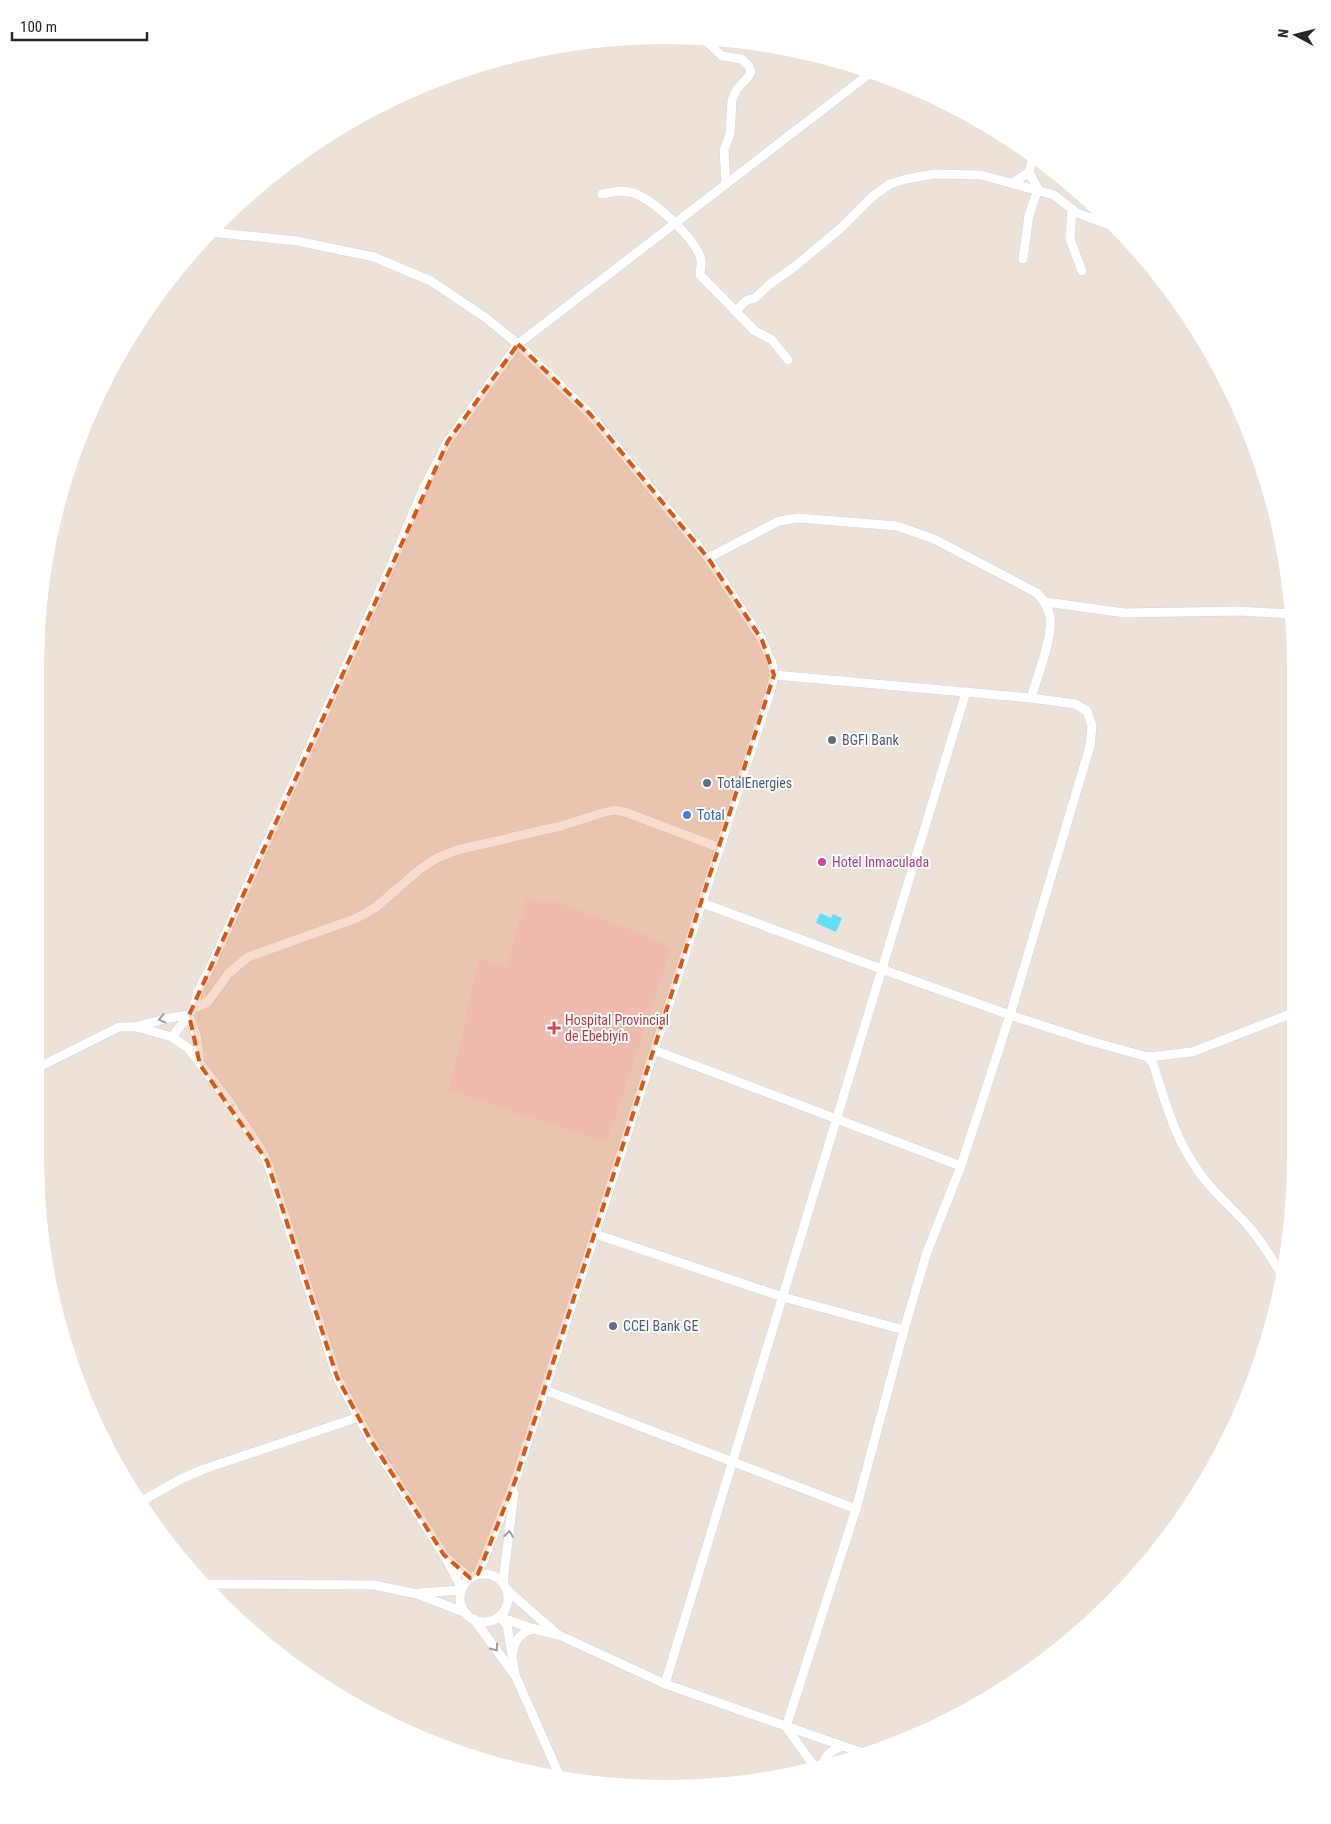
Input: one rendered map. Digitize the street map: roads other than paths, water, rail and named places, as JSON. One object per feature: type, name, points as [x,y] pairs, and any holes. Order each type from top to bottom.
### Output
[{"type":"street","points":[[711,45],[722,56],[741,59],[749,66],[751,72],[737,89],[732,100],[730,134],[724,150],[726,184]]},
{"type":"street","points":[[172,1037],[191,1011],[198,991],[359,638],[424,487],[448,441],[518,344],[864,77]]},
{"type":"street","points":[[1013,183],[1029,172],[1031,163]]},
{"type":"street","points":[[1023,259],[1029,215],[1038,189],[1029,172]]},
{"type":"street","points":[[734,311],[741,304],[755,298],[841,228],[872,196],[890,184],[906,179],[934,174],[981,175],[1038,189],[1060,198],[1077,212],[1099,220]]},
{"type":"street","points":[[602,194],[615,191],[631,192],[643,198],[675,223],[686,234],[700,256],[702,264],[700,276],[755,331],[772,340],[788,360]]},
{"type":"street","points":[[1072,209],[1070,239],[1082,271]]},
{"type":"street","points":[[219,233],[297,241],[374,257],[431,281],[486,318],[518,344],[592,415],[708,558],[762,640],[772,663],[774,675],[720,848],[515,1481],[474,1576],[462,1590],[416,1594]]},
{"type":"street","points":[[708,558],[779,522],[798,518],[897,526],[934,539],[1036,593],[1046,602],[1050,617],[1050,631],[1031,698]]},
{"type":"street","points":[[1046,602],[1125,613],[1239,611],[1285,614]]},
{"type":"street","points":[[774,675],[1031,698],[1076,704],[1087,711],[1092,726],[1090,746],[1010,1015],[961,1166],[927,1252],[856,1509],[786,1727]]},
{"type":"street","points":[[665,1684],[731,1462],[884,970],[966,692]]},
{"type":"street","points":[[136,1027],[191,1011],[208,1002],[228,974],[248,957],[357,918],[376,907],[420,869],[437,858],[457,850],[560,826],[614,810],[625,812],[720,848]]},
{"type":"street","points":[[702,903],[1010,1015],[1090,1041],[1148,1057],[1192,1052],[1287,1015]]},
{"type":"street","points":[[191,1011],[200,1065]]},
{"type":"street","points":[[44,1064],[119,1027],[136,1027],[172,1037],[188,1048],[254,1138],[266,1161],[337,1378],[370,1439],[444,1555],[462,1590],[461,1602],[466,1613]]},
{"type":"street","points":[[654,1050],[837,1121],[961,1166]]},
{"type":"street","points":[[1148,1057],[1153,1064],[1171,1121],[1182,1147],[1199,1173],[1268,1250],[1277,1267]]},
{"type":"street","points":[[595,1234],[783,1297],[904,1330]]},
{"type":"street","points":[[545,1390],[856,1509]]},
{"type":"street","points":[[146,1499],[181,1479],[204,1469],[359,1417]]},
{"type":"street","points":[[474,1619],[487,1622],[500,1617],[508,1604],[505,1586],[515,1481]]},
{"type":"street","points":[[444,1555],[474,1576],[492,1575],[559,1636]]},
{"type":"street","points":[[213,1584],[374,1585],[416,1594],[466,1613],[474,1619],[516,1677],[557,1770]]},
{"type":"street","points":[[500,1617],[559,1636],[665,1684],[854,1750]]},
{"type":"street","points":[[500,1617],[507,1624],[516,1677]]},
{"type":"street","points":[[512,1657],[519,1637],[534,1629]]},
{"type":"street","points":[[786,1727],[811,1762]]},
{"type":"street","points":[[824,1760],[829,1753],[842,1746]]},
{"type":"water","points":[[820,913],[831,918],[833,914],[842,918],[836,932],[816,923]]},
{"type":"place","name":"BGFI Bank","points":[[832,740]]},
{"type":"place","name":"TotalEnergies","points":[[707,783]]},
{"type":"place","name":"Total","points":[[687,815]]},
{"type":"place","name":"Hotel Inmaculada","points":[[822,862]]},
{"type":"place","name":"Hospital Provincial de Ebebiyín","points":[[554,1028]]},
{"type":"place","name":"CCEI Bank GE","points":[[613,1326]]}]
